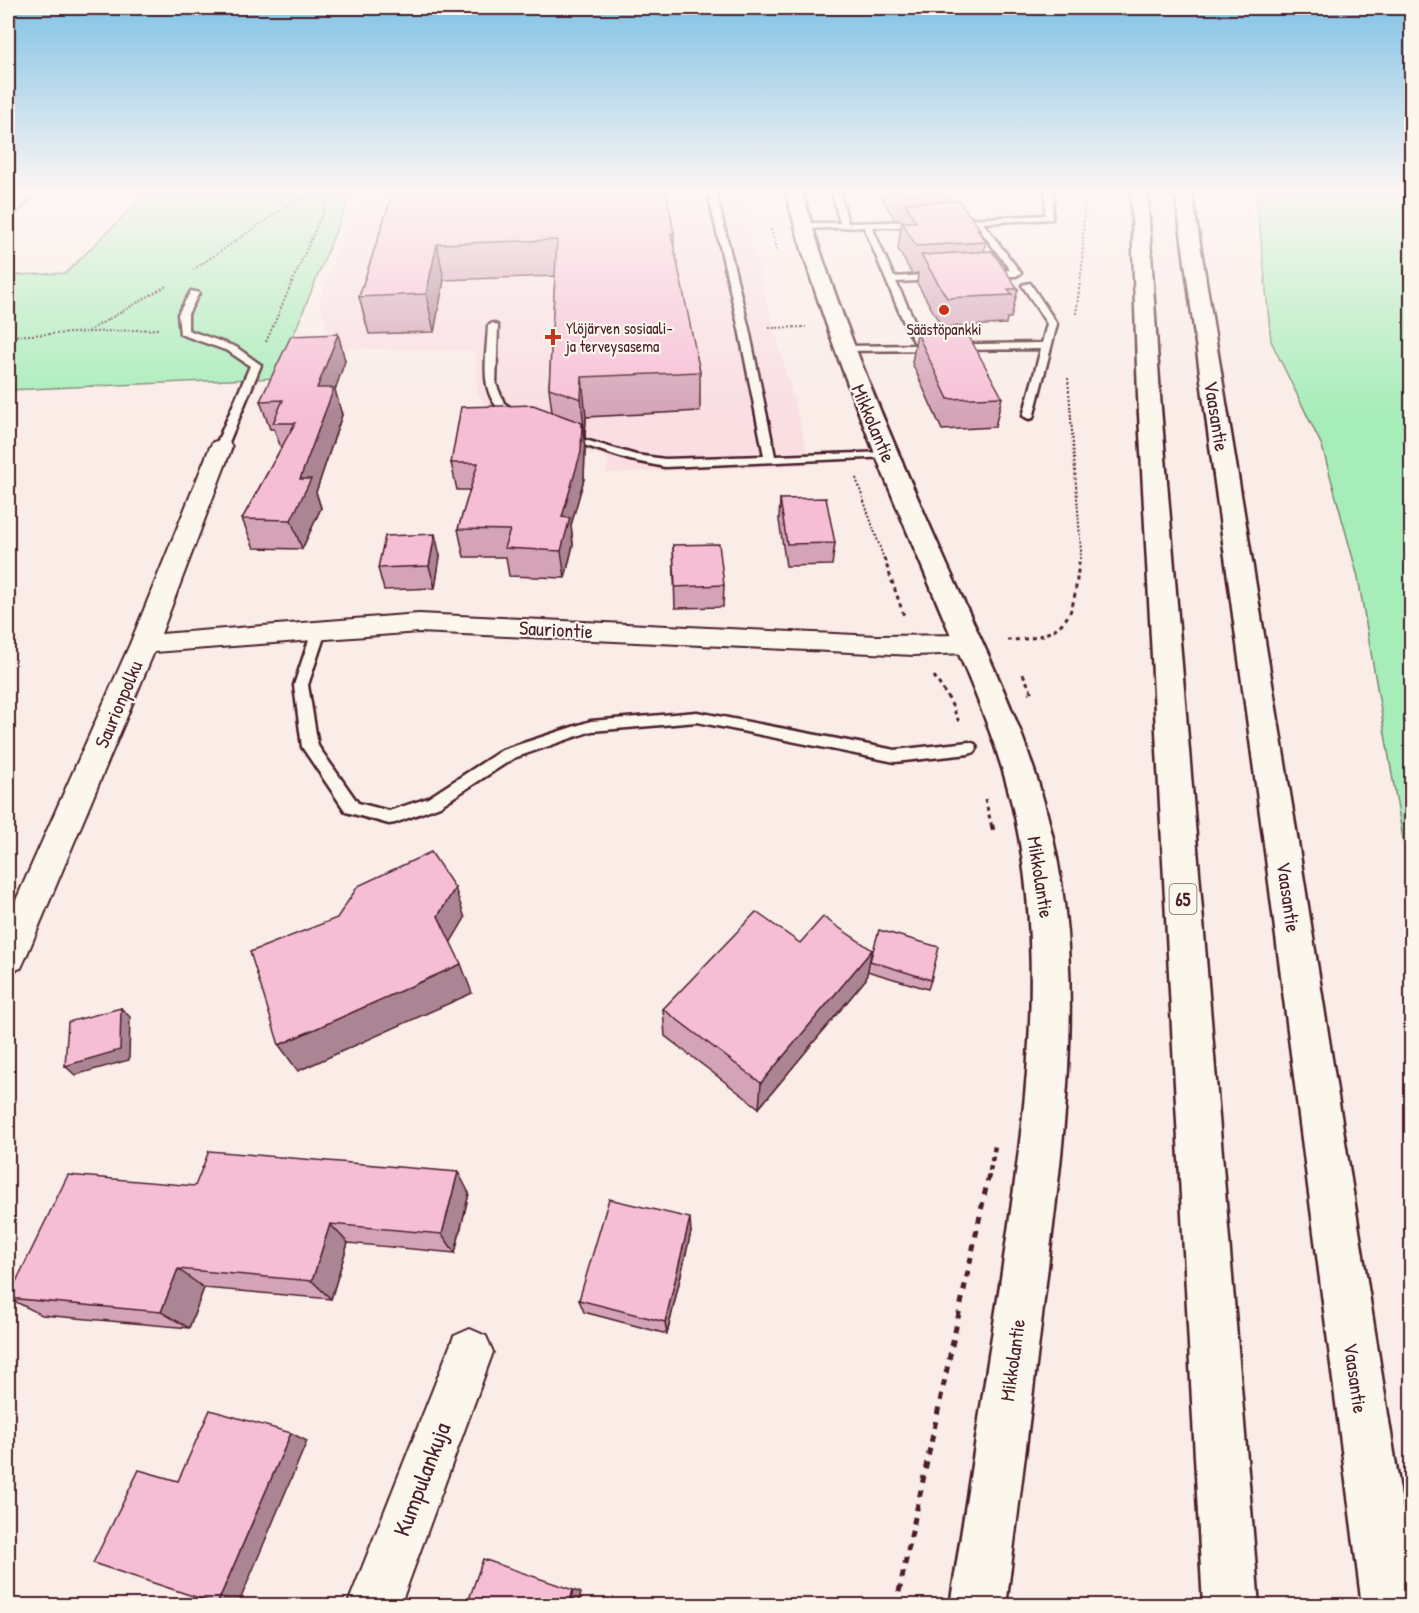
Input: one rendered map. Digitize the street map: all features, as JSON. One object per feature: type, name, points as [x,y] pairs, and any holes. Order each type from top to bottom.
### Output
[{"type":"main road","name":"Mikkolantie","points":[[816,264],[844,349],[887,455],[987,642],[992,697],[1030,813],[1046,899],[1051,990],[1046,1120],[978,1605]]},
{"type":"main road","name":"65","points":[[1143,264],[1149,396],[1231,1605]]},
{"type":"main road","name":"Vaasantie","points":[[1194,264],[1277,812],[1390,1605]]},
{"type":"street","name":"Saurionpolku","points":[[8,957],[144,644],[220,447]]},
{"type":"street","name":"Sauriontie","points":[[144,644],[419,623],[914,646],[987,642]]},
{"type":"street","name":"Kumpulankuja","points":[[373,1605],[470,1352]]},
{"type":"lane","points":[[726,264],[744,329],[770,459]]},
{"type":"lane","points":[[884,264],[909,323],[922,347]]},
{"type":"lane","points":[[971,275],[1016,273],[1010,264]]},
{"type":"lane","points":[[891,280],[948,276]]},
{"type":"lane","points":[[1027,285],[1052,324],[1029,416]]},
{"type":"lane","points":[[194,293],[183,314],[183,332],[232,349],[256,365],[220,447]]},
{"type":"lane","points":[[493,326],[491,384],[494,394],[500,405],[527,422]]},
{"type":"lane","points":[[844,349],[1047,345]]},
{"type":"lane","points":[[550,431],[649,461],[665,463],[887,455]]},
{"type":"lane","points":[[320,630],[301,685],[310,747],[352,808],[389,818],[434,802],[508,754],[591,726],[697,717],[895,756],[969,748]]},
{"type":"path","points":[[189,272],[200,264]]},
{"type":"path","points":[[256,365],[300,264]]},
{"type":"path","points":[[1075,325],[1082,264]]},
{"type":"path","points":[[88,331],[169,285]]},
{"type":"path","points":[[799,316],[807,338]]},
{"type":"path","points":[[8,336],[135,329],[183,332]]},
{"type":"path","points":[[987,642],[1042,636],[1062,622],[1070,613],[1081,551],[1067,383],[1069,371]]},
{"type":"path","points":[[848,456],[914,646],[950,701],[979,773],[993,832]]},
{"type":"path","points":[[896,1605],[995,1145]]},
{"type":"shaded area","name":"Ylöjärven sosiaali- ja terveysasema","points":[[333,264],[757,264],[811,465],[606,473],[609,461],[606,457],[561,446],[491,412],[477,393],[476,359],[475,354],[470,351],[333,348],[319,303]]},
{"type":"green space","points":[[75,264],[322,264],[276,378],[8,390],[8,285],[18,275],[66,273]]},
{"type":"green space","points":[[1263,264],[1411,264],[1411,885],[1358,577],[1322,446],[1271,341]]},
{"type":"building","points":[[370,264],[433,264],[426,294],[359,297]]},
{"type":"building","points":[[556,264],[678,264],[700,372],[582,377],[581,399],[549,388]]},
{"type":"building","points":[[927,264],[1001,264],[1018,289],[1008,289],[1012,295],[947,298]]},
{"type":"building","points":[[966,331],[1002,397],[948,399],[917,333]]},
{"type":"building","points":[[338,334],[317,388],[334,388],[300,479],[311,479],[291,520],[242,519],[295,423],[273,423],[283,400],[260,401],[291,336]]},
{"type":"building","points":[[533,405],[582,423],[581,452],[562,517],[570,518],[561,551],[504,548],[510,530],[458,529],[478,463],[451,463],[461,407]]},
{"type":"building","points":[[826,498],[835,543],[787,544],[780,499]]},
{"type":"building","points":[[435,534],[429,566],[378,568],[385,536]]},
{"type":"building","points":[[719,544],[724,585],[675,587],[673,545]]},
{"type":"building","points":[[431,852],[455,888],[438,916],[461,964],[279,1045],[250,952],[337,918],[358,886]]},
{"type":"building","points":[[756,912],[800,943],[823,917],[872,950],[761,1083],[663,1009]]},
{"type":"building","points":[[879,930],[939,947],[931,980],[870,961]]},
{"type":"building","points":[[121,1008],[120,1050],[65,1066],[68,1022]]},
{"type":"building","points":[[209,1151],[458,1172],[442,1234],[330,1224],[312,1281],[178,1269],[161,1312],[8,1298],[68,1175],[195,1186]]},
{"type":"building","points":[[609,1199],[690,1218],[665,1322],[579,1300]]},
{"type":"building","points":[[210,1410],[291,1433],[217,1604],[93,1563],[139,1470],[178,1481]]},
{"type":"building","points":[[483,1559],[573,1590],[569,1605],[467,1605]]},
{"type":"place","name":"Säästöpankki","points":[[944,310]]},
{"type":"place","name":"Ylöjärven sosiaali- ja terveysasema","points":[[553,337]]}]
